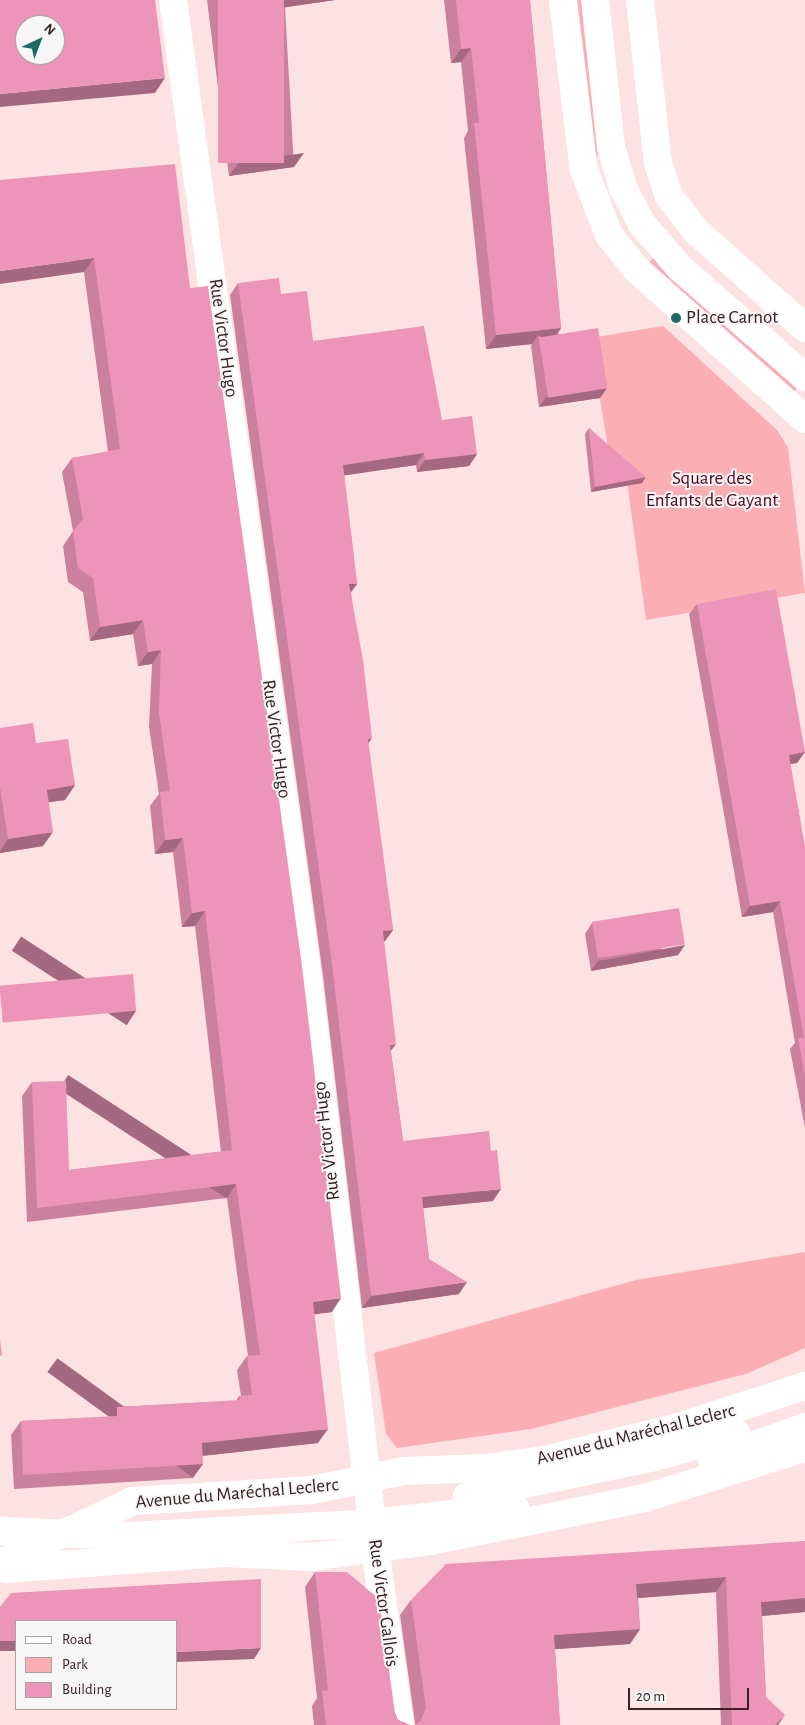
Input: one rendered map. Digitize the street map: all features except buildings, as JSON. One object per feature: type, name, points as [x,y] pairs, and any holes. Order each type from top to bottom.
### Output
[{"type":"street","name":"Rue Victor Hugo","points":[[173,0],[303,939],[371,1514]]},
{"type":"street","points":[[564,0],[584,170],[600,216],[636,268],[805,419]]},
{"type":"street","points":[[595,0],[611,147],[623,188],[642,224],[680,268],[805,377]]},
{"type":"street","points":[[640,0],[654,129],[662,180],[679,212],[805,328]]},
{"type":"street","points":[[636,268],[654,129]]},
{"type":"street","name":"Avenue du Maréchal Leclerc","points":[[0,1570],[225,1553],[312,1557],[371,1514],[404,1471],[486,1468],[586,1452],[805,1386]]},
{"type":"street","points":[[0,1530],[128,1536],[371,1514],[578,1474],[694,1446],[805,1411]]},
{"type":"street","points":[[0,1516],[142,1521],[482,1512],[614,1486],[672,1472],[805,1427]]},
{"type":"street","name":"Avenue du Maréchal Leclerc","points":[[371,1514],[645,1498],[805,1448]]},
{"type":"street","name":"Rue Victor Gallois","points":[[371,1514],[400,1725]]},
{"type":"street","points":[[0,1563],[93,1519]]},
{"type":"green space","points":[[572,0],[584,0],[602,156],[595,155]]},
{"type":"green space","points":[[653,258],[797,388],[790,396],[646,266]]},
{"type":"green space","name":"Square des Enfants de Gayant","points":[[663,326],[778,431],[788,448],[805,593],[646,620],[626,474],[612,472],[590,338]]},
{"type":"green space","points":[[805,1252],[805,1348],[746,1374],[531,1429],[397,1448],[386,1434],[374,1353],[636,1280]]},
{"type":"place","name":"Place Carnot","points":[[676,318]]}]
